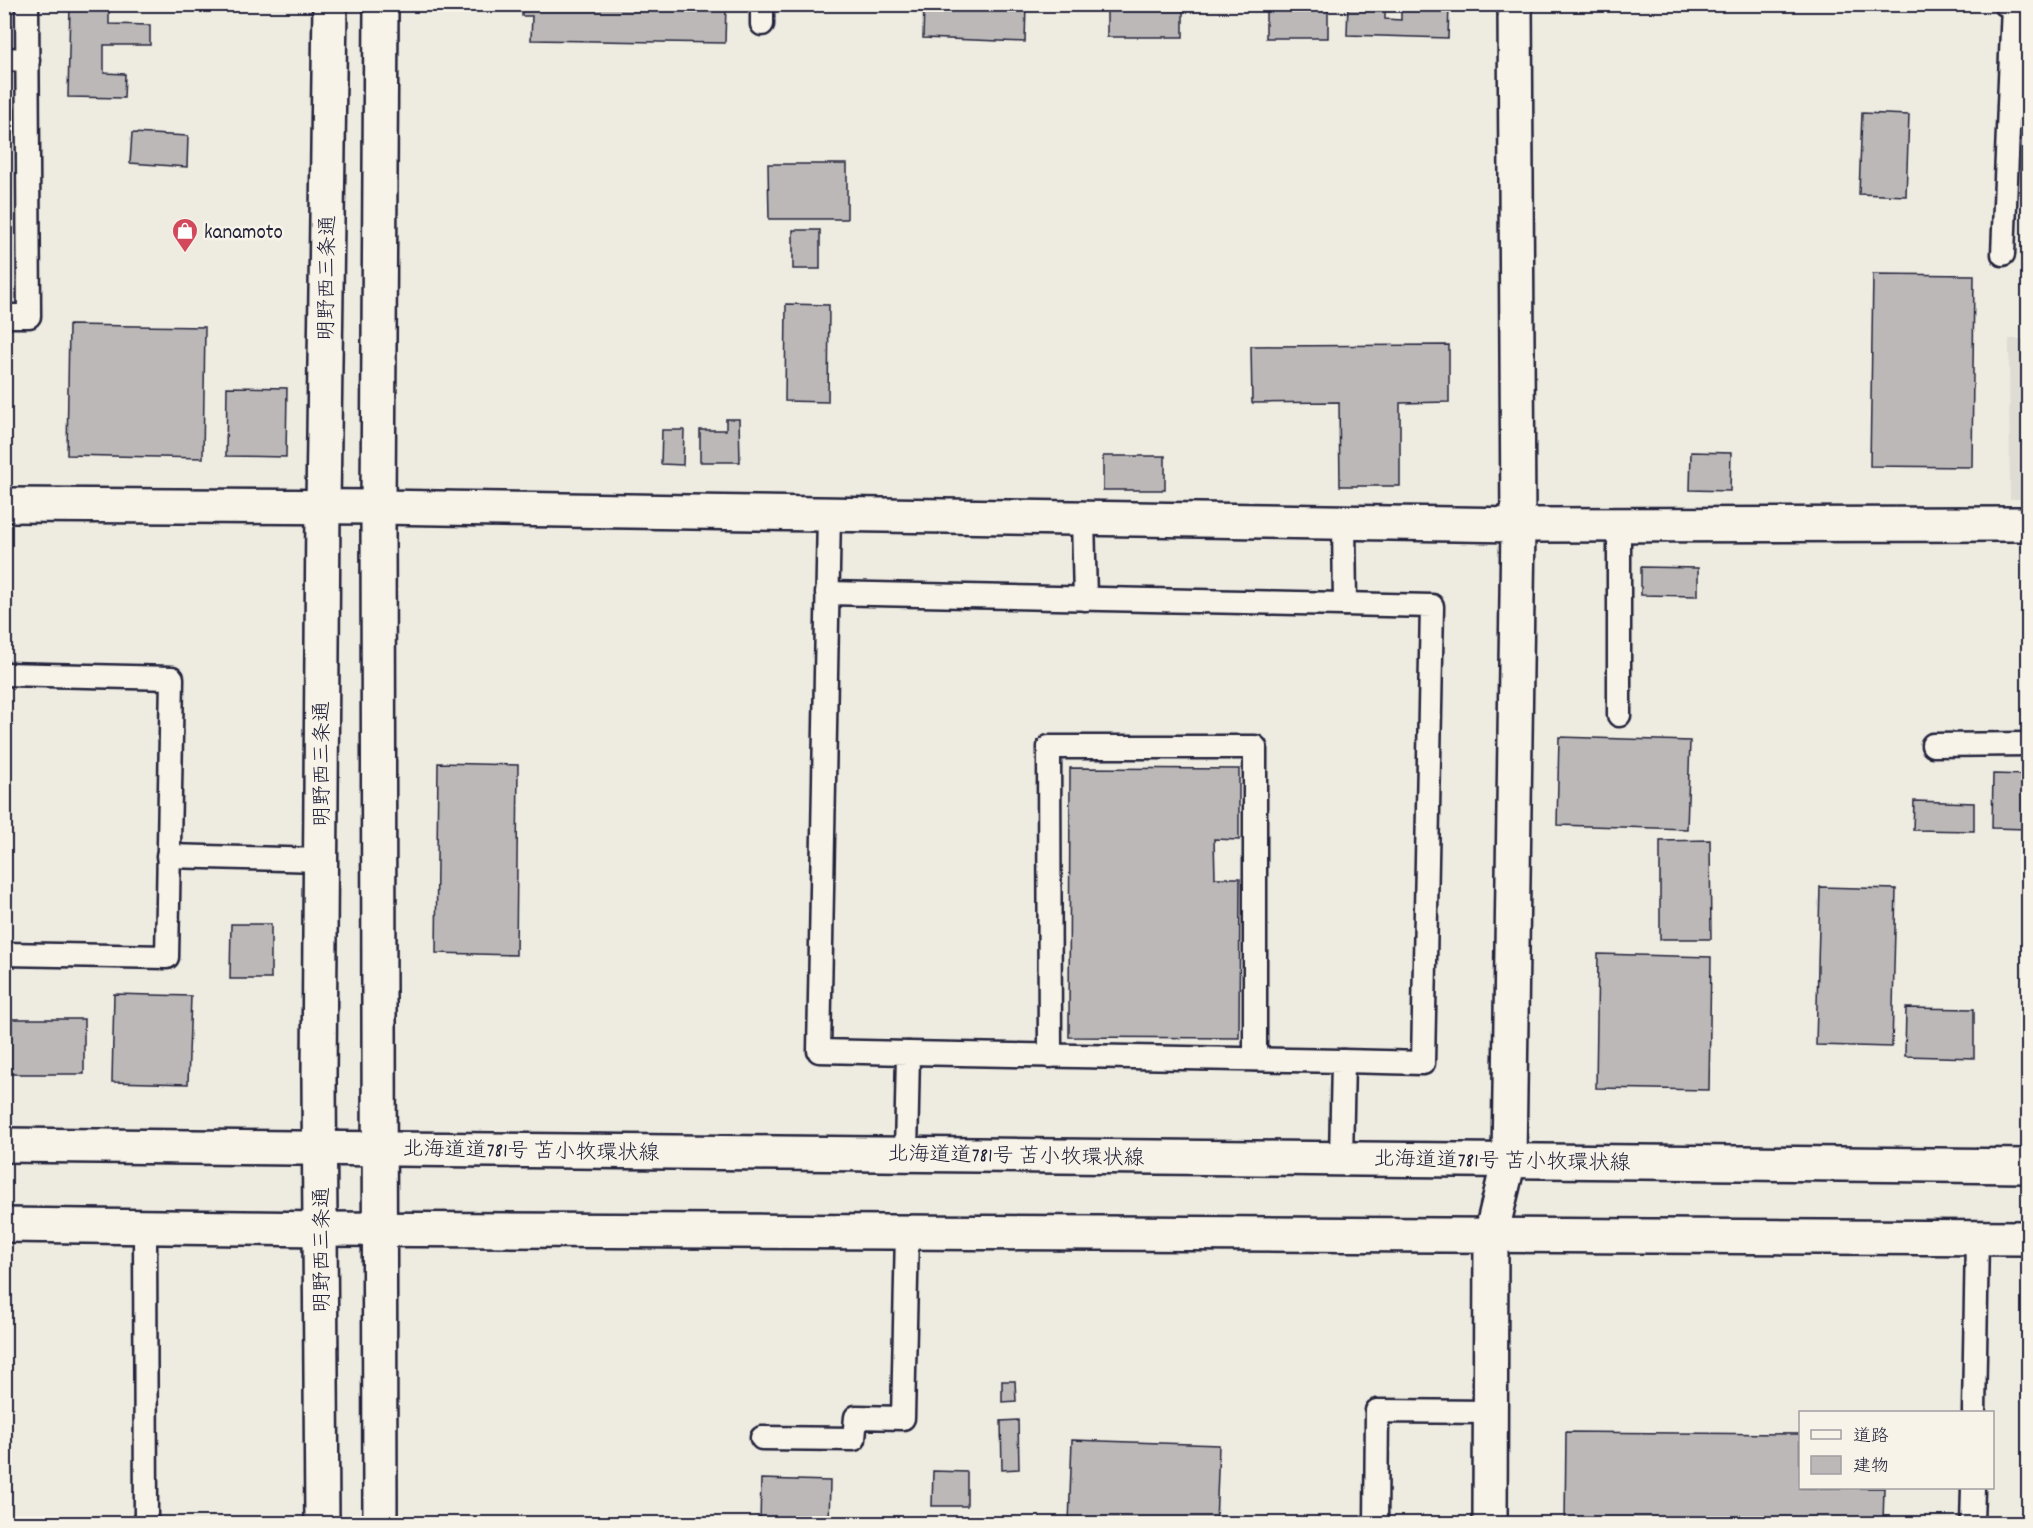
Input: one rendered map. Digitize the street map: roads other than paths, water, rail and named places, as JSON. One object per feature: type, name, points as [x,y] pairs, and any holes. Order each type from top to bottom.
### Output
[{"type":"street","name":"明野西三条通","points":[[322,1524],[321,860],[330,4]]},
{"type":"street","points":[[380,1524],[378,507],[381,4]]},
{"type":"street","points":[[1490,1524],[1491,1235],[1509,1160],[1518,525],[1515,4]]},
{"type":"street","points":[[4,505],[323,506],[1518,525],[2028,524]]},
{"type":"street","name":"北海道道781号 苫小牧環状線","points":[[4,1145],[2028,1166]]},
{"type":"street","points":[[4,1225],[322,1230],[2028,1238]]},
{"type":"lane","points":[[4,316],[29,316],[27,4]]},
{"type":"lane","points":[[2003,254],[2013,5],[2005,4]]},
{"type":"lane","points":[[4,59],[28,60]]},
{"type":"lane","points":[[827,593],[1432,606],[1423,1063],[819,1051],[827,593],[829,513]]},
{"type":"lane","points":[[1083,518],[1085,599]]},
{"type":"lane","points":[[1344,522],[1345,604]]},
{"type":"lane","points":[[1618,715],[1619,525]]},
{"type":"lane","points":[[4,674],[172,678],[167,957],[4,954]]},
{"type":"lane","points":[[1933,746],[2028,744]]},
{"type":"lane","points":[[1050,1056],[1049,747],[1255,747],[1255,1059]]},
{"type":"lane","points":[[168,856],[321,860]]},
{"type":"lane","points":[[906,1154],[908,1053]]},
{"type":"lane","points":[[1341,1159],[1343,1061]]},
{"type":"lane","points":[[145,1227],[146,1524]]},
{"type":"lane","points":[[762,1438],[854,1439],[856,1417],[903,1418],[907,1232]]},
{"type":"lane","points":[[1974,1411],[1977,1237]]},
{"type":"lane","points":[[1376,1524],[1377,1411],[1491,1412]]},
{"type":"lane","points":[[1972,1524],[1973,1489]]},
{"type":"place","name":"kanamoto","points":[[185,254]]}]
